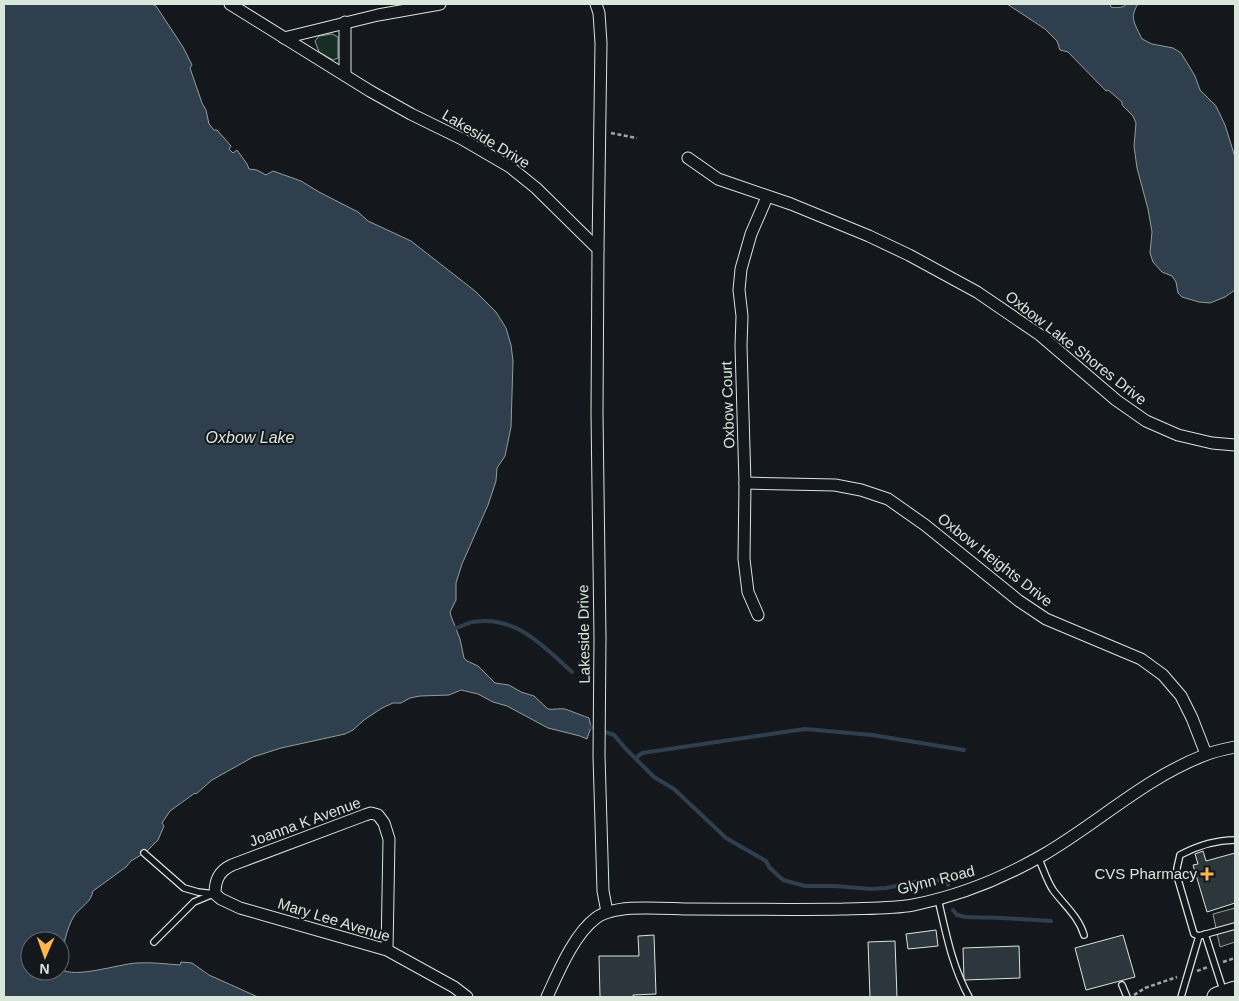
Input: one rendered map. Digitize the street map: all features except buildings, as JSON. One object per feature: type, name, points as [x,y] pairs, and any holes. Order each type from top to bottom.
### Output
[{"type":"street","name":"Lakeside Drive","points":[[230,4],[370,91],[462,139],[510,167],[536,188],[598,249]]},
{"type":"street","points":[[284,38],[345,22],[440,4]]},
{"type":"street","name":"Lakeside Drive","points":[[596,4],[599,13],[601,43],[597,414],[600,638],[599,756],[603,891],[607,912]]},
{"type":"street","points":[[345,22],[345,74]]},
{"type":"street","name":"Oxbow Lake Shores Drive","points":[[688,158],[718,179],[826,218],[875,239],[977,292],[1040,335],[1116,400],[1146,421],[1178,435],[1212,443],[1235,445]]},
{"type":"street","name":"Oxbow Court","points":[[758,615],[748,592],[744,559],[745,483],[741,346],[742,316],[739,290],[741,269],[751,234],[767,196]]},
{"type":"street","name":"Oxbow Heights Drive","points":[[745,483],[835,485],[861,490],[888,500],[925,525],[1019,601],[1046,619],[1141,659],[1163,675],[1180,696],[1192,718],[1206,754]]},
{"type":"street","name":"Glynn Road","points":[[607,912],[646,908],[863,908],[912,905],[956,894],[998,879],[1038,858],[1157,779],[1206,754],[1235,747]]},
{"type":"street","name":"Joanna K Avenue","points":[[215,894],[218,877],[224,869],[365,815],[371,813],[378,815],[384,824],[388,839],[387,950]]},
{"type":"street","name":"Mary Lee Avenue","points":[[215,894],[221,900],[240,908],[387,950],[454,987],[467,997]]},
{"type":"street","points":[[547,997],[578,938],[591,922],[607,912]]},
{"type":"lane","points":[[1235,840],[1212,843],[1188,851],[1180,855],[1177,868],[1194,934],[1202,935],[1235,926]]},
{"type":"lane","points":[[144,853],[184,888],[215,894]]},
{"type":"lane","points":[[1038,858],[1052,888],[1072,912],[1084,935]]},
{"type":"lane","points":[[154,942],[194,902],[215,894]]},
{"type":"lane","points":[[938,898],[947,941],[958,977],[969,997]]},
{"type":"lane","points":[[1202,935],[1226,994]]},
{"type":"lane","points":[[1181,997],[1202,935]]},
{"type":"lane","points":[[1122,985],[1127,997]]},
{"type":"path","points":[[600,131],[637,138]]},
{"type":"green space","points":[[332,34],[338,37],[338,58],[333,60],[319,52],[315,41],[319,36]]},
{"type":"shaded area","points":[[1235,908],[1235,942],[1220,947],[1213,914]]},
{"type":"water","name":"Oxbow Lake","points":[[4,4],[152,4],[156,6],[183,47],[192,65],[190,68],[206,110],[209,124],[231,146],[229,149],[233,153],[237,150],[249,169],[257,170],[266,175],[273,171],[301,181],[358,212],[368,221],[411,241],[475,291],[496,312],[506,328],[513,361],[511,427],[505,456],[497,468],[496,481],[488,505],[462,564],[456,583],[456,600],[450,612],[460,639],[464,658],[467,661],[478,666],[495,683],[509,685],[521,692],[534,696],[548,709],[565,709],[589,718],[591,727],[587,739],[548,728],[507,706],[493,702],[478,694],[461,690],[449,695],[420,696],[410,698],[401,703],[393,703],[382,708],[345,734],[281,748],[253,757],[212,780],[196,794],[170,811],[162,823],[164,826],[158,840],[146,852],[131,861],[126,867],[93,891],[90,899],[74,916],[68,931],[20,931],[20,981],[70,981],[70,972],[86,972],[137,963],[180,965],[181,962],[192,963],[209,975],[258,997],[4,997]]},
{"type":"water","points":[[1007,4],[1110,4],[1111,7],[1118,8],[1127,4],[1138,4],[1133,17],[1142,39],[1152,44],[1173,48],[1181,53],[1195,76],[1200,90],[1216,106],[1225,125],[1235,157],[1235,290],[1225,297],[1210,303],[1182,297],[1178,293],[1176,282],[1172,276],[1162,272],[1153,262],[1150,253],[1152,232],[1137,168],[1134,146],[1136,123],[1133,116],[1122,105],[1122,102],[1108,90],[1106,91],[1068,52],[1060,50],[1057,41],[1045,29]]},
{"type":"waterway","points":[[455,628],[473,622],[503,623],[528,635],[572,672]]},
{"type":"waterway","points":[[591,727],[614,735],[654,777],[674,789],[726,838],[766,861],[769,867],[783,880],[805,886],[871,889],[920,881],[927,883],[947,878],[948,885]]},
{"type":"waterway","points":[[636,758],[642,753],[805,729],[872,735],[964,750]]},
{"type":"waterway","points":[[953,910],[957,915],[966,917],[1051,921]]},
{"type":"place","name":"CVS Pharmacy","points":[[1207,874]]}]
